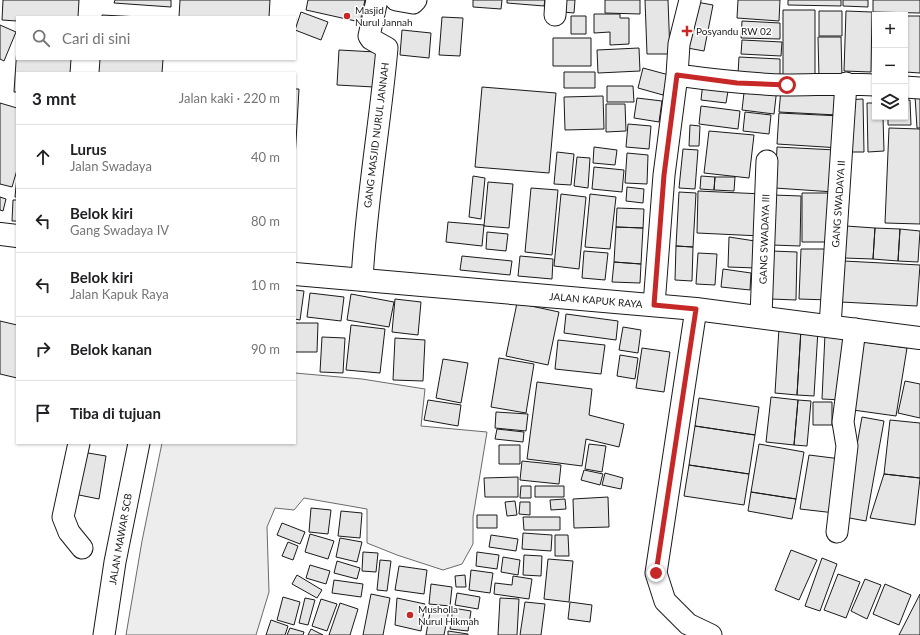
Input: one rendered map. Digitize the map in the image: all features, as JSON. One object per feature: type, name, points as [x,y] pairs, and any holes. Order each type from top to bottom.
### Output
[{"type":"main road","points":[[0,234],[16,236]]},
{"type":"main road","name":"JALAN KAPUK RAYA","points":[[296,274],[696,309],[760,316],[920,338]]},
{"type":"street","name":"GANG MASJID NURUL JANNAH","points":[[362,280],[364,236],[382,100],[387,48],[371,39],[370,36],[377,0]]},
{"type":"street","points":[[396,0],[413,3],[416,0]]},
{"type":"street","points":[[654,305],[664,175],[677,75],[679,44],[690,0]]},
{"type":"street","points":[[677,75],[737,83],[787,85],[846,83],[872,85]]},
{"type":"street","name":"GANG SWADAYA II","points":[[830,326],[846,83]]},
{"type":"street","points":[[908,87],[920,88]]},
{"type":"street","name":"GANG SWADAYA III","points":[[760,316],[767,161]]},
{"type":"street","points":[[696,309],[656,573],[665,601],[688,624],[711,635]]},
{"type":"street","points":[[837,532],[847,446],[843,422],[855,329]]},
{"type":"street","points":[[79,444],[63,517],[69,532],[82,548]]},
{"type":"street","name":"JALAN MAWAR SCB","points":[[104,635],[115,562],[139,444]]},
{"type":"shaded area","points":[[296,373],[362,379],[425,389],[421,426],[487,432],[473,517],[473,544],[462,564],[443,570],[397,555],[367,543],[367,509],[304,498],[294,510],[275,508],[267,527],[269,592],[256,635],[126,635],[142,541],[162,444],[296,444]]},
{"type":"building","points":[[3,0],[79,0],[78,16],[16,16],[16,21],[2,20]]},
{"type":"building","points":[[115,0],[171,0],[171,7],[114,3]]},
{"type":"building","points":[[180,0],[270,0],[269,16],[179,16]]},
{"type":"building","name":"Masjid Nurul Jannah","points":[[308,0],[365,0],[360,22],[306,10]]},
{"type":"building","points":[[473,0],[502,0],[501,9],[473,7]]},
{"type":"building","points":[[507,0],[545,0],[544,6],[507,3]]},
{"type":"building","points":[[563,0],[575,0],[574,13],[563,12]]},
{"type":"building","points":[[605,0],[640,0],[640,14],[605,13]]},
{"type":"building","points":[[645,0],[668,0],[670,54],[647,54]]},
{"type":"building","points":[[738,0],[780,0],[779,21],[737,18]]},
{"type":"building","points":[[788,0],[841,0],[841,6],[788,5]]},
{"type":"building","points":[[843,0],[868,0],[868,7],[843,6]]},
{"type":"building","points":[[873,0],[920,0],[920,13],[873,12]]},
{"type":"building","points":[[691,1],[713,5],[704,51],[682,47]]},
{"type":"building","points":[[783,10],[815,10],[815,79],[783,79]]},
{"type":"building","points":[[819,11],[842,11],[842,36],[819,36]]},
{"type":"building","points":[[846,11],[872,12],[871,72],[844,71]]},
{"type":"building","points":[[301,12],[328,22],[321,40],[296,30]]},
{"type":"building","points":[[594,14],[620,14],[620,18],[629,18],[629,44],[610,45],[610,32],[594,33]]},
{"type":"building","points":[[571,16],[586,16],[586,34],[571,34]]},
{"type":"building","points":[[908,16],[920,16],[920,73],[908,72]]},
{"type":"building","points":[[442,17],[463,18],[460,56],[439,55]]},
{"type":"building","points":[[742,21],[780,23],[780,39],[741,38]]},
{"type":"building","points":[[0,25],[16,32],[4,61],[0,59]]},
{"type":"building","points":[[402,30],[431,33],[429,58],[400,55]]},
{"type":"building","points":[[818,37],[841,37],[842,78],[819,78]]},
{"type":"building","points":[[553,38],[591,38],[591,66],[553,66]]},
{"type":"building","points":[[742,40],[782,42],[781,56],[741,54]]},
{"type":"building","points":[[639,48],[640,71],[598,73],[597,50]]},
{"type":"building","points":[[339,50],[376,52],[374,87],[337,85]]},
{"type":"building","points":[[739,57],[780,59],[780,76],[738,74]]},
{"type":"building","points":[[16,60],[71,60],[70,72],[16,72],[16,92],[14,92]]},
{"type":"building","points":[[100,60],[163,60],[162,72],[99,72]]},
{"type":"building","points":[[643,68],[669,75],[663,95],[638,88]]},
{"type":"building","points":[[564,72],[595,72],[595,88],[564,88]]},
{"type":"building","points":[[703,82],[729,85],[726,103],[701,100]]},
{"type":"building","points":[[745,84],[777,88],[774,114],[742,110]]},
{"type":"building","points":[[607,86],[633,86],[634,102],[607,102]]},
{"type":"building","points":[[482,87],[556,93],[549,173],[475,167]]},
{"type":"building","points":[[296,89],[299,89],[296,142]]},
{"type":"building","points":[[781,89],[838,92],[837,115],[779,112]]},
{"type":"building","points":[[603,96],[604,129],[565,130],[564,97]]},
{"type":"building","points":[[915,96],[920,97],[920,128],[917,128]]},
{"type":"building","points":[[637,98],[662,101],[659,122],[634,118]]},
{"type":"building","points":[[863,99],[864,152],[847,152],[846,100]]},
{"type":"building","points":[[908,100],[910,100],[911,125],[888,125],[888,120],[908,120]]},
{"type":"building","points":[[0,103],[16,108],[16,173],[12,187],[0,184]]},
{"type":"building","points":[[867,103],[872,103],[872,120],[883,120],[884,151],[868,152]]},
{"type":"building","points":[[606,104],[625,104],[626,131],[606,132]]},
{"type":"building","points":[[701,106],[740,111],[738,129],[699,124]]},
{"type":"building","points":[[745,112],[771,115],[769,134],[743,131]]},
{"type":"building","points":[[779,113],[841,116],[840,148],[777,144]]},
{"type":"building","points":[[628,124],[651,126],[649,149],[626,147]]},
{"type":"building","points":[[690,125],[700,126],[699,146],[689,146]]},
{"type":"building","points":[[889,128],[920,129],[920,224],[885,223]]},
{"type":"building","points":[[709,131],[754,135],[749,178],[704,173]]},
{"type":"building","points":[[594,147],[617,150],[615,165],[593,163]]},
{"type":"building","points":[[777,147],[836,150],[834,192],[775,188]]},
{"type":"building","points":[[683,149],[698,150],[695,189],[679,188]]},
{"type":"building","points":[[557,152],[574,154],[571,185],[554,184]]},
{"type":"building","points":[[627,153],[648,155],[647,184],[625,183]]},
{"type":"building","points":[[577,157],[590,158],[588,188],[574,186]]},
{"type":"building","points":[[594,167],[624,170],[622,192],[592,189]]},
{"type":"building","points":[[473,176],[485,178],[481,219],[469,217]]},
{"type":"building","points":[[701,176],[715,177],[714,190],[700,189]]},
{"type":"building","points":[[715,177],[735,177],[734,191],[714,190]]},
{"type":"building","points":[[488,182],[513,184],[509,228],[484,226]]},
{"type":"building","points":[[627,187],[644,189],[643,203],[626,201]]},
{"type":"building","points":[[531,188],[558,190],[552,255],[525,252]]},
{"type":"building","points":[[698,191],[763,194],[761,236],[697,233]]},
{"type":"building","points":[[679,192],[696,193],[693,247],[676,246]]},
{"type":"building","points":[[802,193],[833,193],[832,242],[802,242]]},
{"type":"building","points":[[561,194],[586,197],[579,269],[554,266]]},
{"type":"building","points":[[590,194],[616,197],[610,249],[585,247]]},
{"type":"building","points":[[773,195],[801,196],[800,246],[772,245]]},
{"type":"building","points":[[0,197],[6,199],[3,211],[0,210]]},
{"type":"building","points":[[13,200],[16,200],[16,221],[12,221]]},
{"type":"building","points":[[617,208],[644,209],[643,228],[616,227]]},
{"type":"building","points":[[448,222],[484,225],[482,246],[446,242]]},
{"type":"building","points":[[846,226],[875,228],[873,259],[844,258]]},
{"type":"building","points":[[616,227],[643,228],[641,264],[614,262]]},
{"type":"building","points":[[875,228],[900,229],[898,261],[873,259]]},
{"type":"building","points":[[900,229],[920,231],[918,262],[898,261]]},
{"type":"building","points":[[487,232],[508,234],[506,251],[486,249]]},
{"type":"building","points":[[729,237],[755,241],[757,268],[728,267]]},
{"type":"building","points":[[676,246],[693,247],[692,281],[675,280]]},
{"type":"building","points":[[801,249],[830,249],[829,300],[799,299]]},
{"type":"building","points":[[584,251],[608,253],[605,280],[582,278]]},
{"type":"building","points":[[772,251],[797,252],[796,300],[771,299]]},
{"type":"building","points":[[698,253],[717,254],[715,285],[696,284]]},
{"type":"building","points":[[462,256],[512,261],[510,275],[460,270]]},
{"type":"building","points":[[520,256],[553,259],[552,279],[518,276]]},
{"type":"building","points":[[844,261],[920,265],[917,306],[841,302]]},
{"type":"building","points":[[614,262],[641,264],[640,283],[612,282]]},
{"type":"building","points":[[723,269],[751,273],[750,290],[721,287]]},
{"type":"building","points":[[296,290],[304,291],[300,320],[296,319]]},
{"type":"building","points":[[310,293],[344,297],[341,321],[307,317]]},
{"type":"building","points":[[351,294],[394,302],[389,327],[347,320]]},
{"type":"building","points":[[395,299],[421,302],[418,335],[392,332]]},
{"type":"building","points":[[517,303],[559,312],[548,365],[506,356]]},
{"type":"building","points":[[566,314],[618,321],[616,340],[564,333]]},
{"type":"building","points":[[0,321],[16,325],[16,378],[0,374]]},
{"type":"building","points":[[296,323],[318,323],[317,352],[296,352]]},
{"type":"building","points":[[351,325],[385,329],[380,373],[346,370]]},
{"type":"building","points":[[623,327],[641,330],[638,353],[619,350]]},
{"type":"building","points":[[779,328],[801,329],[797,395],[775,393]]},
{"type":"building","points":[[801,329],[818,330],[814,396],[797,395]]},
{"type":"building","points":[[825,334],[846,335],[843,400],[822,399]]},
{"type":"building","points":[[322,337],[345,338],[343,373],[320,372]]},
{"type":"building","points":[[395,338],[425,340],[423,381],[393,380]]},
{"type":"building","points":[[558,340],[605,345],[601,374],[555,369]]},
{"type":"building","points":[[864,342],[907,348],[896,416],[853,410]]},
{"type":"building","points":[[642,348],[670,352],[664,392],[636,388]]},
{"type":"building","points":[[620,355],[638,358],[635,379],[617,376]]},
{"type":"building","points":[[499,358],[534,364],[526,413],[491,407]]},
{"type":"building","points":[[443,359],[468,363],[461,403],[436,398]]},
{"type":"building","points":[[905,381],[920,384],[920,418],[898,413]]},
{"type":"building","points":[[537,382],[592,389],[589,415],[624,424],[619,447],[586,439],[582,466],[527,459]]},
{"type":"building","points":[[771,397],[798,400],[794,445],[766,442]]},
{"type":"building","points":[[699,398],[759,407],[755,435],[695,426]]},
{"type":"building","points":[[428,400],[461,405],[458,426],[424,420]]},
{"type":"building","points":[[798,400],[811,401],[807,446],[794,445]]},
{"type":"building","points":[[813,402],[832,402],[832,425],[813,425]]},
{"type":"building","points":[[496,412],[528,414],[526,431],[495,428]]},
{"type":"building","points":[[862,417],[884,421],[866,521],[844,517]]},
{"type":"building","points":[[890,420],[920,423],[920,478],[884,474]]},
{"type":"building","points":[[695,426],[755,435],[749,474],[689,465]]},
{"type":"building","points":[[497,429],[524,432],[523,442],[495,439]]},
{"type":"building","points":[[589,444],[606,446],[602,472],[585,469]]},
{"type":"building","points":[[759,444],[804,452],[796,499],[751,492]]},
{"type":"building","points":[[499,445],[520,445],[520,464],[499,464]]},
{"type":"building","points":[[82,452],[106,456],[99,499],[74,494]]},
{"type":"building","points":[[809,455],[841,459],[835,513],[800,509]]},
{"type":"building","points":[[522,461],[561,465],[559,484],[520,480]]},
{"type":"building","points":[[689,465],[749,474],[744,505],[684,496]]},
{"type":"building","points":[[584,470],[603,474],[600,485],[581,480]]},
{"type":"building","points":[[605,473],[623,478],[621,489],[602,485]]},
{"type":"building","points":[[884,474],[920,478],[915,525],[870,518]]},
{"type":"building","points":[[518,477],[518,497],[485,497],[484,478]]},
{"type":"building","points":[[521,486],[531,486],[531,498],[520,498]]},
{"type":"building","points":[[535,486],[564,486],[564,497],[535,497]]},
{"type":"building","points":[[751,492],[796,499],[792,519],[748,511]]},
{"type":"building","points":[[608,497],[609,527],[574,528],[573,499]]},
{"type":"building","points":[[565,499],[566,509],[551,510],[550,500]]},
{"type":"building","points":[[515,501],[517,515],[507,516],[505,502]]},
{"type":"building","points":[[520,502],[530,502],[530,515],[519,514]]},
{"type":"building","points":[[311,508],[331,510],[328,534],[309,532]]},
{"type":"building","points":[[341,511],[362,513],[360,538],[338,536]]},
{"type":"building","points":[[477,515],[497,515],[497,528],[477,528]]},
{"type":"building","points":[[523,517],[560,517],[560,530],[524,530]]},
{"type":"building","points":[[282,523],[305,532],[300,544],[277,535]]},
{"type":"building","points":[[523,533],[552,535],[551,551],[522,549]]},
{"type":"building","points":[[310,534],[334,541],[328,559],[305,552]]},
{"type":"building","points":[[491,535],[518,539],[516,551],[489,547]]},
{"type":"building","points":[[555,535],[568,535],[569,556],[555,556]]},
{"type":"building","points":[[340,538],[362,542],[357,562],[336,557]]},
{"type":"building","points":[[288,542],[298,546],[293,560],[282,556]]},
{"type":"building","points":[[791,550],[817,560],[799,600],[775,590]]},
{"type":"building","points":[[363,552],[378,553],[376,572],[362,571]]},
{"type":"building","points":[[477,552],[499,555],[497,569],[476,566]]},
{"type":"building","points":[[524,555],[542,556],[541,576],[523,575]]},
{"type":"building","points":[[503,557],[520,560],[518,575],[501,572]]},
{"type":"building","points":[[822,558],[837,564],[820,611],[805,606]]},
{"type":"building","points":[[548,559],[573,561],[569,602],[544,599]]},
{"type":"building","points":[[380,560],[391,561],[387,591],[377,590]]},
{"type":"building","points":[[337,561],[360,568],[357,579],[334,573]]},
{"type":"building","points":[[310,565],[330,571],[326,584],[306,578]]},
{"type":"building","points":[[399,566],[427,570],[424,594],[395,590]]},
{"type":"building","points":[[471,570],[493,573],[490,593],[469,590]]},
{"type":"building","points":[[838,574],[860,582],[846,618],[824,610]]},
{"type":"building","points":[[297,575],[322,590],[317,598],[292,584]]},
{"type":"building","points":[[465,575],[466,587],[456,587],[455,576]]},
{"type":"building","points":[[513,576],[532,579],[529,599],[494,594],[495,583],[512,585]]},
{"type":"building","points":[[865,579],[881,585],[867,619],[851,611]]},
{"type":"building","points":[[334,580],[363,584],[361,597],[332,593]]},
{"type":"building","points":[[431,584],[452,587],[450,606],[429,604]]},
{"type":"building","points":[[885,584],[911,595],[899,625],[873,614]]},
{"type":"building","points":[[457,593],[480,597],[478,609],[455,605]]},
{"type":"building","points":[[371,594],[390,598],[383,635],[363,635]]},
{"type":"building","points":[[920,594],[920,635],[899,635]]},
{"type":"building","points":[[283,597],[300,602],[294,625],[277,620]]},
{"type":"building","points":[[305,598],[315,600],[308,625],[299,623]]},
{"type":"building","name":"Musholla Nurul Hikmah","points":[[397,598],[425,604],[421,631],[395,625]]},
{"type":"building","points":[[500,598],[519,599],[517,635],[498,635]]},
{"type":"building","points":[[321,599],[337,604],[327,631],[312,626]]},
{"type":"building","points":[[525,602],[545,604],[541,635],[520,635]]},
{"type":"building","points":[[570,602],[592,605],[590,622],[568,619]]},
{"type":"building","points":[[340,603],[358,609],[350,635],[329,635]]},
{"type":"building","points":[[431,607],[449,610],[444,635],[426,635]]},
{"type":"building","points":[[453,608],[471,611],[468,631],[450,629]]},
{"type":"building","points":[[271,620],[288,626],[285,635],[266,635]]},
{"type":"building","points":[[290,628],[304,632],[303,635],[287,635]]},
{"type":"building","points":[[311,629],[323,635],[308,635]]},
{"type":"building","points":[[448,631],[468,634],[468,635],[448,635]]},
{"type":"place","name":"Masjid Nurul Jannah","points":[[347,16]]},
{"type":"place","name":"Posyandu RW 02","points":[[687,31]]},
{"type":"place","name":"Musholla Nurul Hikmah","points":[[410,615]]},
{"type":"route","points":[[656,573],[696,309],[654,305],[664,175],[677,75],[737,83],[787,85]]}]
